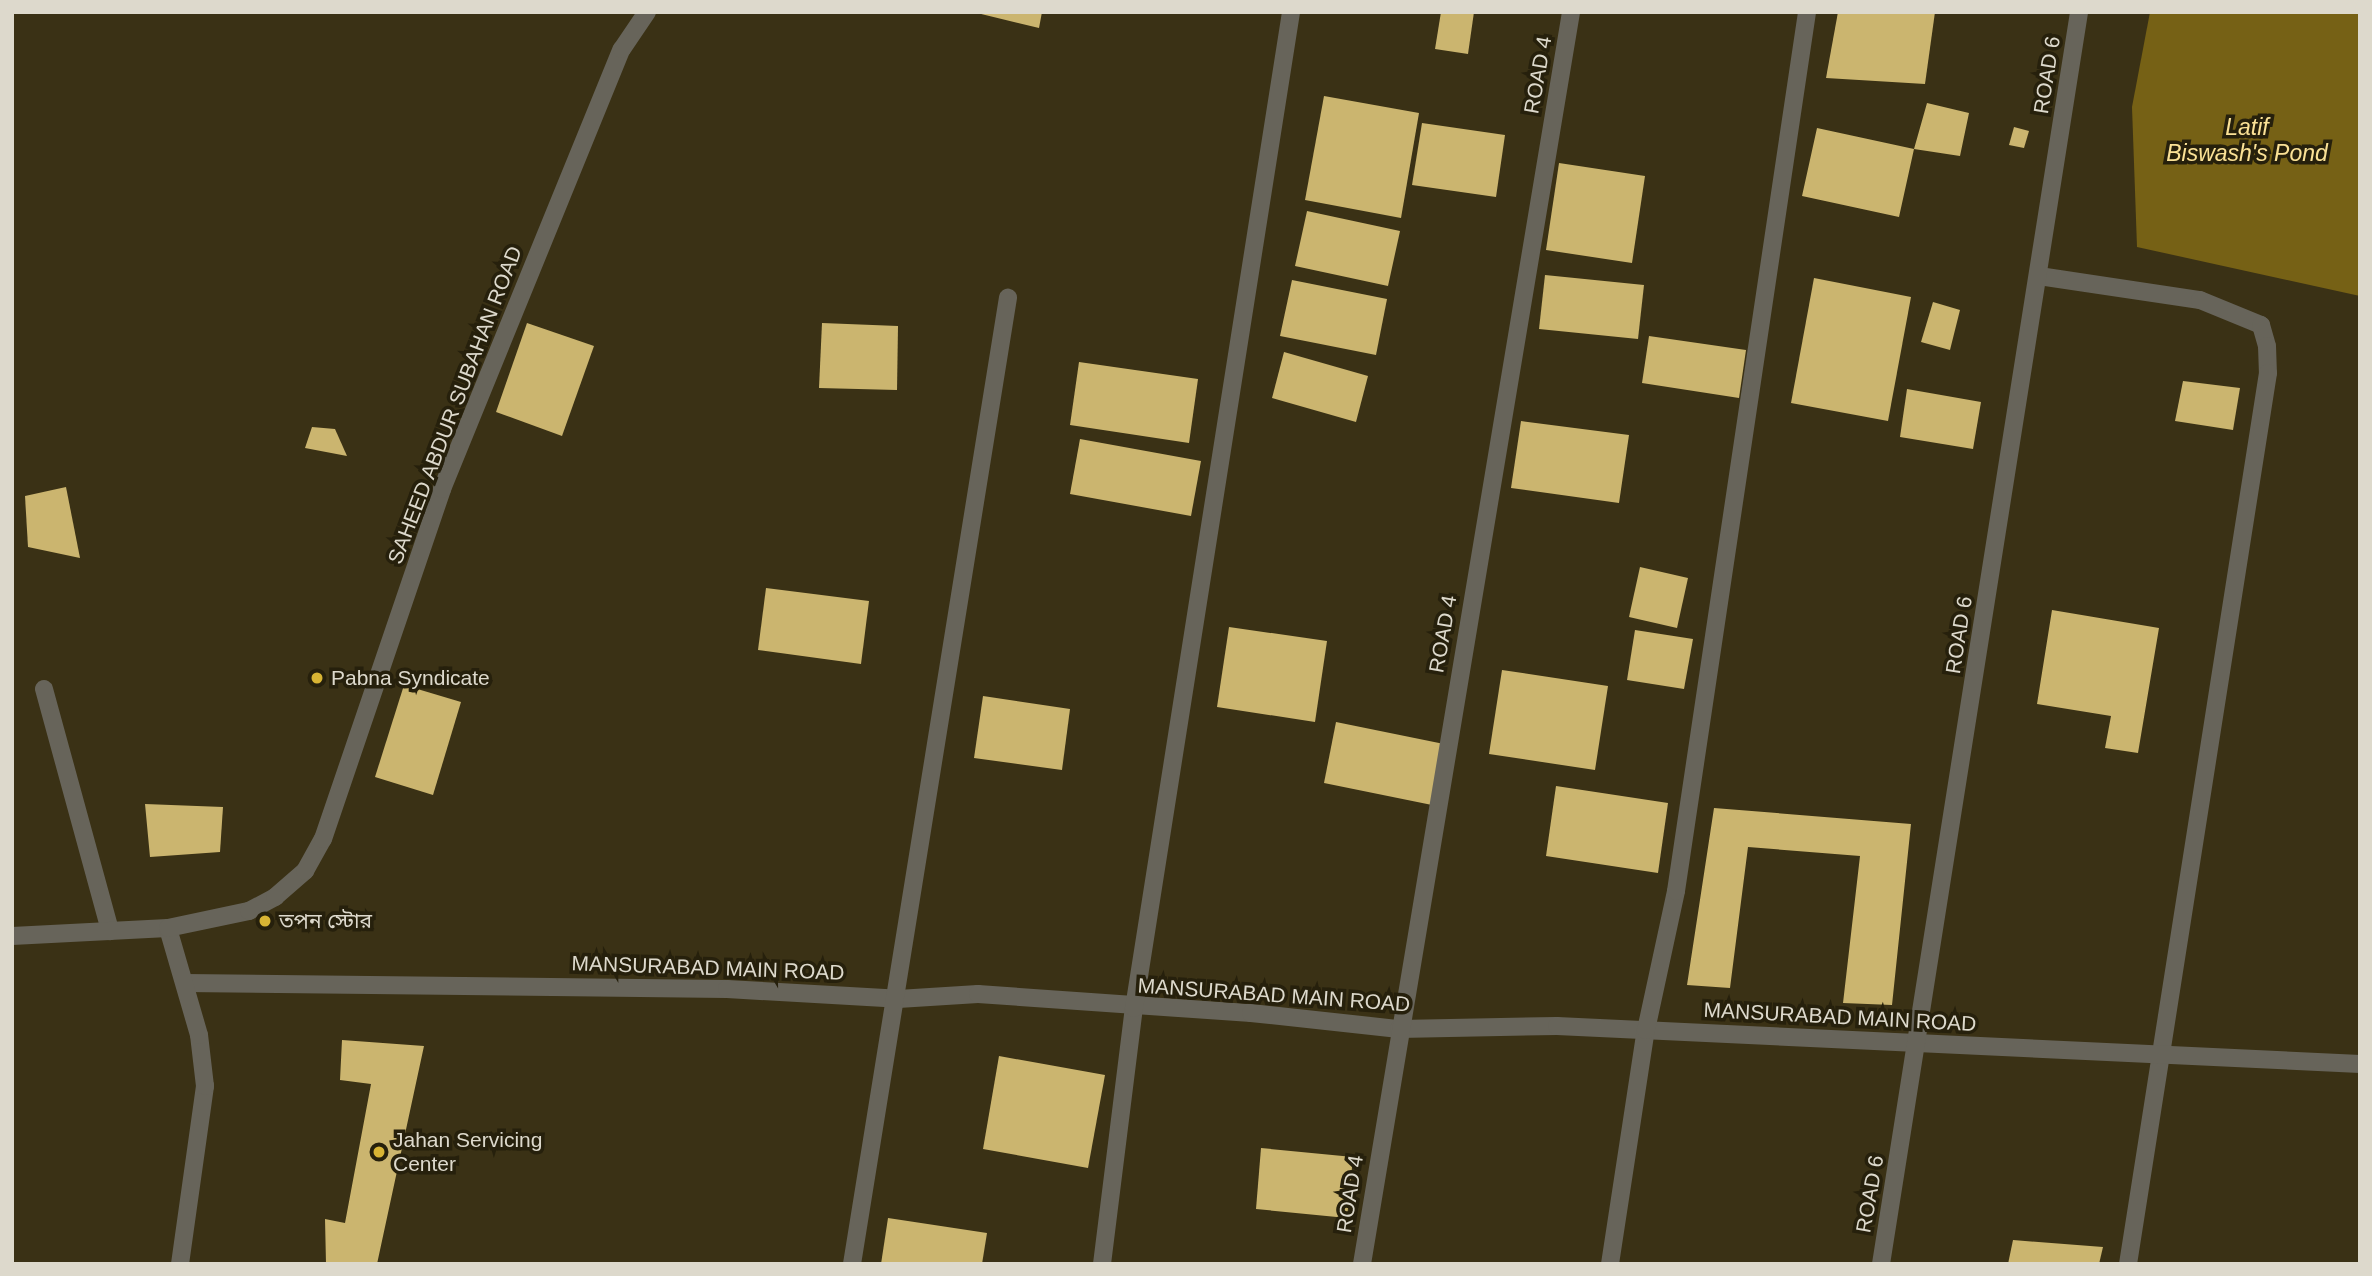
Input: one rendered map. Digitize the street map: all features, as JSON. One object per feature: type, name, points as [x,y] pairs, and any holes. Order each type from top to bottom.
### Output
[{"type":"street","name":"SAHEED ABDUR SUBAHAN ROAD","points":[[12,936],[168,928],[258,906],[305,871],[323,839],[442,489],[622,49],[647,12]]},
{"type":"street","points":[[1102,1264],[1134,1008],[1291,12]]},
{"type":"street","name":"ROAD 4","points":[[1362,1264],[1399,1029],[1571,12]]},
{"type":"street","points":[[1611,1264],[1646,1030],[1676,891],[1807,12]]},
{"type":"street","name":"ROAD 6","points":[[1881,1264],[1918,1046],[2079,12]]},
{"type":"street","points":[[2039,276],[2200,300],[2262,325],[2267,346],[2268,373],[2158,1053],[2127,1264]]},
{"type":"street","points":[[852,1264],[898,999],[1008,298]]},
{"type":"street","points":[[44,689],[110,931]]},
{"type":"street","points":[[168,928],[199,1035],[205,1086],[180,1264]]},
{"type":"street","name":"MANSURABAD MAIN ROAD","points":[[185,983],[727,989],[898,999],[978,994],[1134,1008],[1251,1013],[1399,1029],[1557,1026],[1918,1046],[2158,1053],[2360,1064]]},
{"type":"shaded area","points":[[12,12],[2360,12],[2360,1264],[12,1264]]},
{"type":"water","name":"Latif Biswash's Pond","points":[[2150,12],[2360,12],[2360,296],[2137,247],[2132,107]]},
{"type":"building","points":[[973,12],[1042,12],[1039,28]]},
{"type":"building","points":[[1441,12],[1474,12],[1468,54],[1435,49]]},
{"type":"building","points":[[1838,12],[1935,12],[1925,84],[1826,78]]},
{"type":"building","points":[[1324,96],[1419,113],[1401,218],[1305,200]]},
{"type":"building","points":[[1927,103],[1969,113],[1960,156],[1914,149]]},
{"type":"building","points":[[1422,123],[1505,135],[1496,197],[1412,185]]},
{"type":"building","points":[[2014,127],[2029,131],[2024,148],[2009,145]]},
{"type":"building","points":[[1817,128],[1914,149],[1899,217],[1802,196]]},
{"type":"building","points":[[1559,163],[1645,176],[1632,263],[1546,250]]},
{"type":"building","points":[[1307,211],[1400,231],[1388,286],[1295,266]]},
{"type":"building","points":[[1545,275],[1644,285],[1638,339],[1539,329]]},
{"type":"building","points":[[1814,278],[1911,297],[1888,421],[1791,403]]},
{"type":"building","points":[[1292,280],[1387,299],[1376,355],[1280,336]]},
{"type":"building","points":[[1933,302],[1960,310],[1950,350],[1921,342]]},
{"type":"building","points":[[527,323],[594,346],[562,436],[496,412]]},
{"type":"building","points":[[822,323],[898,326],[897,390],[819,388]]},
{"type":"building","points":[[1649,336],[1746,350],[1739,398],[1642,383]]},
{"type":"building","points":[[1284,352],[1368,376],[1356,422],[1272,398]]},
{"type":"building","points":[[1079,362],[1198,379],[1189,443],[1070,425]]},
{"type":"building","points":[[2183,381],[2240,388],[2233,430],[2175,421]]},
{"type":"building","points":[[1907,389],[1981,402],[1973,449],[1900,437]]},
{"type":"building","points":[[1521,421],[1629,435],[1619,503],[1511,488]]},
{"type":"building","points":[[312,427],[335,429],[347,456],[305,448]]},
{"type":"building","points":[[1080,439],[1201,461],[1191,516],[1070,494]]},
{"type":"building","points":[[66,487],[80,558],[28,547],[25,496]]},
{"type":"building","points":[[1640,567],[1688,578],[1677,628],[1629,617]]},
{"type":"building","points":[[766,588],[869,601],[861,664],[758,650]]},
{"type":"building","points":[[2052,610],[2159,628],[2138,753],[2105,748],[2111,716],[2037,704]]},
{"type":"building","points":[[1229,627],[1327,641],[1315,722],[1217,707]]},
{"type":"building","points":[[1635,630],[1693,639],[1684,689],[1627,680]]},
{"type":"building","points":[[1502,670],[1608,686],[1595,770],[1489,754]]},
{"type":"building","points":[[404,685],[461,702],[433,795],[375,777]]},
{"type":"building","points":[[983,696],[1070,709],[1062,770],[974,758]]},
{"type":"building","points":[[1336,722],[1444,744],[1432,805],[1324,783]]},
{"type":"building","points":[[1556,786],[1668,803],[1658,873],[1546,856]]},
{"type":"building","points":[[145,804],[223,807],[220,852],[150,857]]},
{"type":"building","points":[[1714,808],[1911,824],[1892,1005],[1843,1003],[1860,856],[1748,847],[1730,988],[1687,985]]},
{"type":"building","name":"Jahan Servicing Center","points":[[342,1040],[424,1046],[377,1264],[326,1264],[325,1219],[345,1223],[371,1084],[340,1080]]},
{"type":"building","points":[[999,1056],[1105,1075],[1088,1168],[983,1149]]},
{"type":"building","points":[[1261,1148],[1353,1157],[1347,1218],[1256,1209]]},
{"type":"building","points":[[888,1218],[987,1233],[982,1264],[881,1264]]},
{"type":"building","points":[[2013,1240],[2103,1247],[2099,1264],[2008,1264]]},
{"type":"place","name":"Pabna Syndicate","points":[[317,678]]},
{"type":"place","name":"তপন স্টোর","points":[[265,921]]},
{"type":"place","name":"Jahan Servicing Center","points":[[379,1152]]}]
